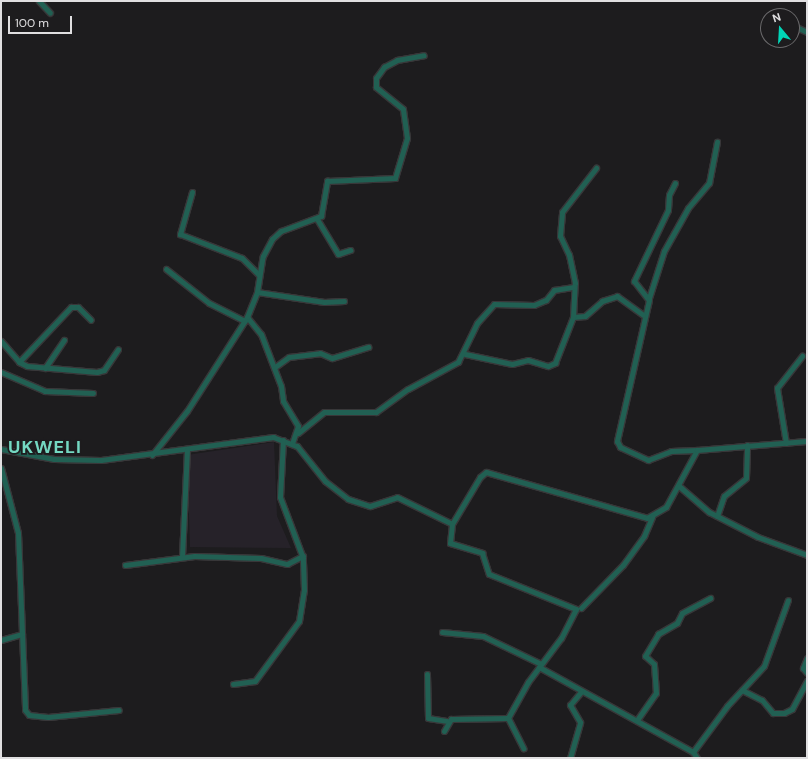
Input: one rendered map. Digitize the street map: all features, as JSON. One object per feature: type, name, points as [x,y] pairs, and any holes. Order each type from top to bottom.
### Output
[{"type":"street","points":[[39,1],[50,13]]},
{"type":"street","points":[[152,455],[187,411],[246,319],[257,292],[258,274],[267,246],[276,234],[317,219],[323,210],[326,181],[395,178],[407,138],[403,109],[376,87],[376,78],[384,67],[397,60],[424,55]]},
{"type":"street","points":[[717,142],[709,183],[691,204],[664,250],[643,315],[617,444],[648,460],[671,451],[807,441]]},
{"type":"street","points":[[465,354],[512,364],[528,360],[552,365],[573,317],[574,287],[569,255],[560,236],[561,214],[596,168]]},
{"type":"street","points":[[649,298],[636,288],[634,281],[668,210],[669,195],[675,183]]},
{"type":"street","points":[[192,192],[180,234],[242,258],[258,274]]},
{"type":"street","points":[[317,219],[338,254],[350,250]]},
{"type":"street","points":[[166,270],[209,303],[246,319],[261,334],[275,367],[283,401],[296,422],[298,433]]},
{"type":"street","points":[[292,443],[298,433],[313,418],[328,411],[376,412],[408,389],[458,362],[465,354],[477,323],[494,304],[534,305],[546,300],[554,290],[574,287]]},
{"type":"street","points":[[257,292],[324,302],[344,301]]},
{"type":"street","points":[[573,317],[586,316],[602,301],[617,296],[643,315]]},
{"type":"street","points":[[19,362],[71,307],[78,307],[91,320]]},
{"type":"street","points":[[45,368],[64,340]]},
{"type":"street","points":[[1,341],[19,362],[45,368],[102,371],[118,349]]},
{"type":"street","points":[[275,367],[289,357],[320,353],[332,358],[368,347]]},
{"type":"street","points":[[786,443],[777,388],[802,356]]},
{"type":"street","points":[[1,372],[48,392],[93,393]]},
{"type":"street","points":[[1,449],[67,460],[152,455],[267,437],[292,443],[326,481],[348,499],[370,506],[397,497],[452,524]]},
{"type":"street","points":[[233,684],[255,680],[271,654],[297,627],[304,590],[303,556],[280,497],[283,440]]},
{"type":"street","points":[[717,516],[724,496],[746,478],[747,446]]},
{"type":"street","points":[[182,556],[187,450]]},
{"type":"street","points":[[581,608],[623,565],[644,536],[652,517],[666,507],[679,486],[697,450]]},
{"type":"street","points":[[1,468],[18,533],[26,713],[36,716],[73,716],[119,710]]},
{"type":"street","points":[[508,718],[540,666],[566,630],[575,607],[489,574],[482,553],[450,543],[452,524],[480,477],[490,472],[593,505],[652,517]]},
{"type":"street","points":[[679,486],[717,516],[758,537],[807,555]]},
{"type":"street","points":[[125,565],[182,556],[261,558],[288,564],[303,556]]},
{"type":"street","points":[[637,720],[656,693],[654,664],[644,656],[658,634],[677,623],[682,614],[710,598]]},
{"type":"street","points":[[693,752],[768,659],[788,600]]},
{"type":"street","points":[[442,632],[483,636],[540,666],[581,692],[637,720],[693,752],[697,758]]},
{"type":"street","points":[[1,640],[22,634]]},
{"type":"street","points":[[807,658],[803,668],[807,673]]},
{"type":"street","points":[[427,674],[428,718],[448,722],[508,718]]},
{"type":"street","points":[[742,690],[762,700],[773,713],[784,713],[792,709],[807,681]]},
{"type":"street","points":[[570,758],[580,722],[570,705],[581,692]]},
{"type":"street","points":[[508,718],[523,748]]},
{"type":"street","points":[[444,731],[448,722]]},
{"type":"shaded area","points":[[274,442],[277,516],[291,548],[190,547],[187,455]]},
{"type":"district","name":"UKWELI","points":[[45,447]]}]
